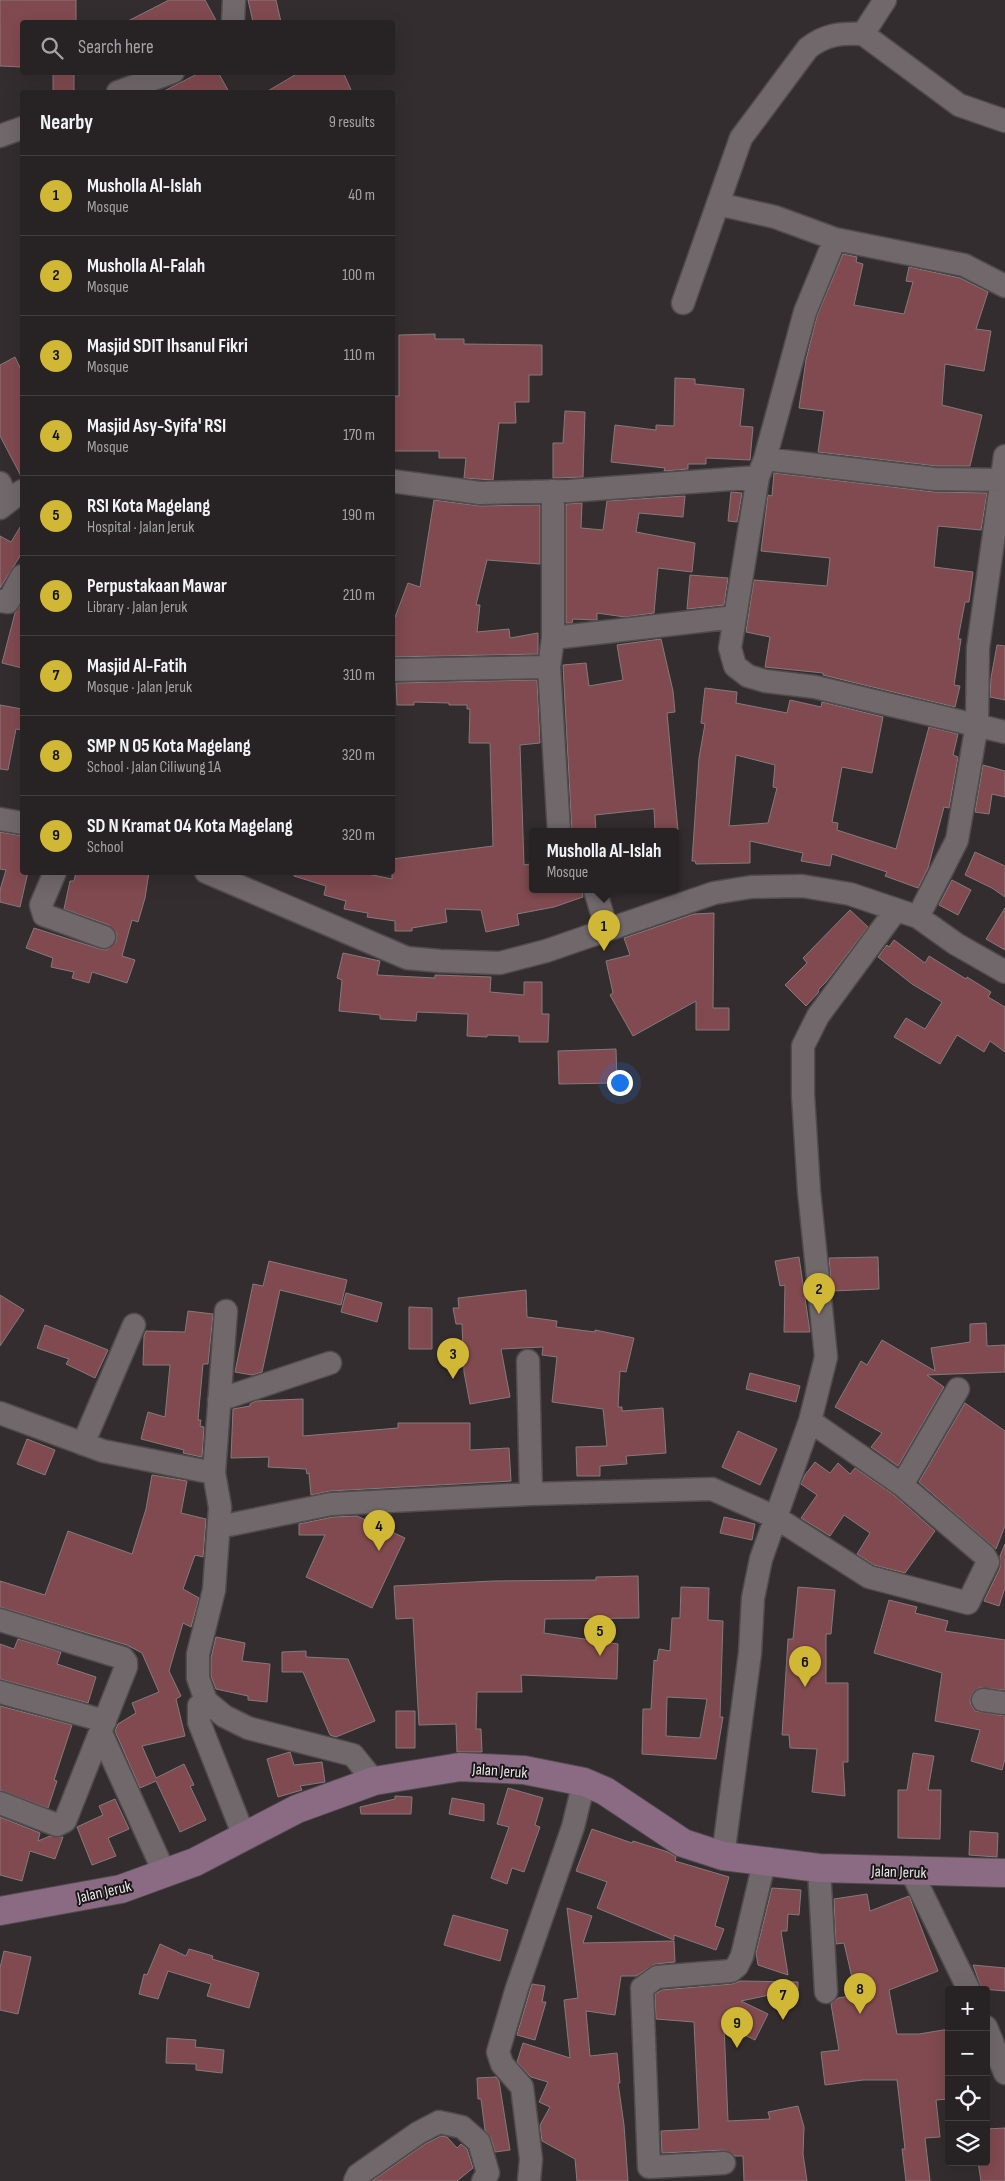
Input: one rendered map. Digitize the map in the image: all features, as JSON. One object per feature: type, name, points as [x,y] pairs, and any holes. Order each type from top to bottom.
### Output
[{"type":"main road","name":"Jalan Jeruk","points":[[0,1911],[121,1890],[165,1874],[296,1809],[374,1781],[460,1767],[524,1770],[584,1782],[604,1791],[683,1843],[723,1856],[764,1863],[819,1868],[1005,1873]]},
{"type":"street","points":[[234,0],[234,20]]},
{"type":"street","points":[[863,34],[885,0]]},
{"type":"street","points":[[683,303],[741,138],[808,48],[820,39],[838,33],[863,34],[959,105],[1005,121]]},
{"type":"street","points":[[124,90],[165,75]]},
{"type":"street","points":[[0,136],[20,129]]},
{"type":"street","points":[[718,204],[775,217],[835,239],[964,266],[1005,286]]},
{"type":"street","points":[[835,239],[804,312],[761,468],[730,648],[735,666],[748,676],[765,681],[815,687],[1005,732]]},
{"type":"street","points":[[918,918],[957,840],[977,724],[978,648],[1005,456]]},
{"type":"street","points":[[395,481],[480,493],[553,491],[761,468],[935,479],[1002,480]]},
{"type":"street","points":[[553,491],[553,638],[549,667],[559,828]]},
{"type":"street","points":[[10,604],[20,581]]},
{"type":"street","points":[[553,638],[735,617]]},
{"type":"street","points":[[395,670],[549,667]]},
{"type":"street","points":[[0,818],[20,823]]},
{"type":"street","points":[[54,875],[41,905],[44,916],[104,937]]},
{"type":"street","points":[[213,875],[407,958],[500,963],[546,951],[714,893],[751,887],[802,886],[850,894],[918,918],[956,944],[1005,972]]},
{"type":"street","points":[[596,893],[607,930]]},
{"type":"street","points":[[723,1856],[750,1653],[753,1598],[761,1559],[810,1421],[826,1357],[808,1191],[802,1095],[802,1046],[818,1016],[896,910]]},
{"type":"street","points":[[226,1310],[214,1473],[220,1506],[219,1527],[214,1590],[198,1654],[198,1678],[206,1701],[224,1716],[248,1728],[353,1755],[374,1781]]},
{"type":"street","points":[[83,1444],[134,1325]]},
{"type":"street","points":[[528,1361],[531,1494]]},
{"type":"street","points":[[219,1400],[330,1363]]},
{"type":"street","points":[[902,1485],[958,1389]]},
{"type":"street","points":[[0,1413],[103,1451],[214,1473]]},
{"type":"street","points":[[219,1527],[331,1504],[531,1494],[712,1489],[775,1517],[869,1577],[968,1603],[988,1559],[972,1543],[902,1485],[810,1421]]},
{"type":"street","points":[[0,1620],[123,1658],[126,1667],[66,1821],[61,1825],[0,1803]]},
{"type":"street","points":[[0,1692],[103,1727],[165,1874]]},
{"type":"street","points":[[206,1701],[199,1706],[199,1722],[244,1836]]},
{"type":"street","points":[[529,2181],[531,2158],[522,2087],[502,2064],[498,2052],[517,1988],[573,1826],[584,1782]]},
{"type":"street","points":[[724,2163],[648,2174],[642,1988],[657,1977],[731,1971],[737,1966],[742,1956],[764,1863]]},
{"type":"street","points":[[819,1868],[826,1992]]},
{"type":"street","points":[[911,1871],[967,1986]]},
{"type":"street","points":[[988,2031],[1005,2073]]},
{"type":"street","points":[[355,2181],[358,2175],[418,2133],[439,2122],[462,2127],[479,2142],[488,2173],[483,2181]]},
{"type":"building","points":[[0,0],[76,0],[76,20],[20,20],[20,67],[0,66]]},
{"type":"building","points":[[169,0],[205,0],[216,20],[130,20]]},
{"type":"building","points":[[248,0],[276,0],[281,20],[253,20]]},
{"type":"building","points":[[53,75],[74,75],[74,90],[53,90]]},
{"type":"building","points":[[195,75],[220,75],[228,90],[166,90]]},
{"type":"building","points":[[295,75],[344,75],[351,90],[269,90]]},
{"type":"building","points":[[843,254],[857,257],[856,262],[863,264],[854,305],[904,314],[913,282],[906,281],[909,267],[960,278],[988,292],[976,329],[991,331],[984,371],[945,364],[942,405],[982,415],[970,466],[936,466],[818,452],[824,411],[799,408],[806,360],[817,316]]},
{"type":"building","points":[[435,334],[435,339],[464,339],[464,344],[542,345],[542,375],[529,375],[529,402],[515,402],[516,423],[499,423],[493,480],[464,478],[466,458],[439,458],[439,451],[395,451],[395,396],[399,396],[399,335]]},
{"type":"building","points":[[15,357],[20,368],[20,474],[0,436],[0,365]]},
{"type":"building","points":[[675,378],[695,379],[695,384],[744,389],[740,426],[753,427],[750,460],[706,458],[706,464],[688,464],[688,469],[664,471],[665,468],[611,462],[615,425],[656,430],[656,425],[674,426]]},
{"type":"building","points":[[565,411],[585,412],[583,477],[553,478],[553,443],[563,443]]},
{"type":"building","points":[[774,473],[934,492],[987,493],[981,530],[938,526],[934,567],[973,572],[969,602],[965,602],[958,639],[961,639],[954,685],[960,686],[955,707],[823,675],[823,673],[765,667],[770,637],[746,632],[754,580],[827,586],[830,558],[761,551],[768,495],[772,496]]},
{"type":"building","points":[[731,492],[742,493],[737,522],[728,521]]},
{"type":"building","points":[[685,496],[683,517],[639,513],[636,532],[695,543],[692,572],[658,568],[654,613],[625,617],[597,613],[597,620],[573,619],[572,623],[566,623],[566,504],[582,503],[581,528],[603,530],[607,501]]},
{"type":"building","points":[[434,500],[480,506],[540,505],[540,564],[487,560],[476,605],[480,605],[477,632],[509,629],[510,638],[538,633],[538,654],[395,657],[395,617],[408,583],[420,587]]},
{"type":"building","points":[[20,527],[20,556],[0,588],[0,536],[11,542]]},
{"type":"building","points":[[690,575],[728,578],[724,605],[687,609]]},
{"type":"building","points":[[20,607],[20,668],[2,663],[15,613]]},
{"type":"building","points":[[661,639],[673,691],[675,712],[667,713],[678,828],[655,828],[654,809],[651,809],[595,815],[596,828],[572,828],[563,665],[586,663],[589,686],[623,680],[617,645]]},
{"type":"building","points":[[997,645],[1005,646],[1005,700],[990,697],[991,678]]},
{"type":"building","points":[[537,680],[540,743],[520,745],[524,865],[529,864],[529,893],[582,893],[583,897],[554,907],[517,914],[519,925],[486,932],[481,910],[445,909],[447,922],[412,928],[412,931],[395,931],[395,921],[367,917],[368,913],[344,909],[346,901],[324,895],[326,886],[294,876],[373,875],[392,879],[392,875],[395,875],[395,859],[493,846],[490,743],[469,743],[470,709],[467,709],[467,705],[449,705],[449,703],[414,702],[414,705],[397,705],[396,683]]},
{"type":"building","points":[[705,688],[737,692],[736,703],[787,713],[790,700],[821,707],[822,702],[883,717],[872,773],[842,767],[832,822],[838,823],[837,830],[896,849],[929,727],[958,734],[953,755],[958,757],[949,808],[944,807],[928,868],[918,888],[885,876],[887,872],[832,854],[830,866],[801,861],[803,853],[750,841],[750,863],[696,864],[695,861],[692,861],[699,758],[705,724],[701,723]],"holes":[[[736,755],[775,765],[773,787],[777,788],[768,823],[729,826]]]},
{"type":"building","points":[[0,705],[20,709],[20,730],[16,729],[8,770],[0,769]]},
{"type":"building","points":[[983,765],[1005,771],[1005,797],[992,794],[989,814],[975,812]]},
{"type":"building","points":[[0,832],[20,836],[20,875],[27,875],[20,907],[0,902],[0,890],[6,870],[0,869]]},
{"type":"building","points":[[975,852],[1005,866],[1005,897],[992,888],[965,875]]},
{"type":"building","points":[[75,875],[149,875],[145,898],[138,922],[132,920],[122,956],[135,960],[127,983],[92,972],[89,983],[72,978],[74,972],[51,967],[53,958],[26,948],[34,928],[100,949],[107,950],[116,942],[117,934],[109,925],[64,909],[70,881],[74,881]]},
{"type":"building","points":[[952,880],[971,890],[958,915],[939,905]]},
{"type":"building","points":[[1005,908],[1005,950],[986,939]]},
{"type":"building","points":[[850,910],[868,927],[806,1006],[785,985],[807,963],[803,958]]},
{"type":"building","points":[[714,913],[713,1008],[729,1008],[729,1030],[696,1030],[696,1001],[633,1036],[610,995],[613,993],[606,961],[630,955],[624,938],[694,914]]},
{"type":"building","points":[[894,940],[925,963],[929,956],[991,992],[988,997],[1005,1007],[1005,1052],[990,1041],[984,1052],[957,1035],[940,1064],[894,1037],[906,1018],[925,1029],[942,1002],[912,984],[878,957],[887,945],[889,947]]},
{"type":"building","points":[[343,953],[380,961],[377,975],[435,978],[435,975],[491,977],[490,992],[524,995],[524,982],[542,982],[542,1014],[549,1014],[548,1042],[519,1042],[519,1036],[467,1036],[468,1014],[417,1012],[416,1021],[380,1019],[380,1015],[339,1011],[342,980],[337,978]]},
{"type":"building","points":[[616,1049],[617,1083],[559,1084],[558,1051]]},
{"type":"building","points":[[799,1257],[810,1332],[784,1332],[785,1285],[780,1286],[775,1261]]},
{"type":"building","points":[[878,1257],[879,1289],[832,1291],[829,1258]]},
{"type":"building","points":[[269,1261],[347,1280],[341,1305],[280,1290],[262,1372],[252,1375],[235,1372],[253,1284],[263,1286]]},
{"type":"building","points":[[526,1290],[527,1317],[557,1321],[556,1327],[595,1332],[595,1330],[634,1338],[626,1372],[620,1371],[618,1407],[622,1407],[622,1411],[663,1408],[666,1453],[626,1456],[627,1464],[600,1466],[600,1476],[577,1476],[576,1447],[607,1446],[603,1409],[552,1402],[557,1357],[542,1355],[543,1347],[501,1349],[510,1397],[470,1404],[464,1372],[462,1324],[456,1324],[453,1308],[459,1308],[458,1298]]},
{"type":"building","points":[[346,1293],[382,1303],[377,1322],[341,1312]]},
{"type":"building","points":[[0,1295],[24,1310],[0,1346]]},
{"type":"building","points":[[409,1307],[432,1308],[432,1349],[409,1349]]},
{"type":"building","points":[[188,1311],[213,1314],[208,1364],[203,1364],[198,1420],[201,1420],[200,1426],[204,1427],[202,1457],[183,1453],[184,1450],[141,1439],[148,1412],[165,1417],[170,1365],[143,1365],[144,1336],[146,1331],[185,1332]]},
{"type":"building","points":[[986,1323],[987,1346],[1005,1345],[1005,1372],[927,1375],[944,1387],[898,1466],[871,1447],[882,1433],[835,1407],[861,1361],[867,1365],[882,1340],[935,1371],[931,1348],[970,1342],[970,1324]]},
{"type":"building","points":[[45,1325],[108,1350],[95,1378],[66,1364],[69,1359],[37,1348]]},
{"type":"building","points":[[750,1373],[800,1386],[796,1402],[746,1389]]},
{"type":"building","points":[[303,1399],[303,1436],[398,1428],[398,1423],[470,1423],[470,1450],[509,1448],[511,1481],[330,1491],[311,1495],[309,1473],[307,1474],[306,1469],[268,1467],[269,1457],[231,1458],[233,1409],[250,1406],[250,1404],[256,1401]]},
{"type":"building","points":[[965,1403],[1005,1431],[1005,1526],[996,1549],[919,1482]]},
{"type":"building","points":[[738,1431],[777,1449],[760,1485],[722,1467]]},
{"type":"building","points":[[27,1439],[55,1450],[45,1475],[17,1464]]},
{"type":"building","points":[[815,1462],[830,1473],[838,1463],[850,1474],[855,1468],[894,1495],[935,1531],[905,1573],[874,1565],[857,1554],[870,1533],[844,1515],[830,1536],[801,1518],[817,1495],[801,1484]]},
{"type":"building","points":[[152,1475],[187,1481],[181,1513],[206,1519],[203,1557],[195,1555],[183,1589],[199,1598],[191,1627],[183,1623],[169,1671],[181,1696],[176,1699],[185,1736],[142,1746],[156,1778],[184,1764],[194,1785],[190,1786],[206,1820],[180,1832],[156,1781],[140,1788],[115,1731],[118,1724],[136,1713],[132,1703],[159,1692],[142,1653],[127,1645],[0,1607],[0,1581],[45,1595],[68,1531],[132,1554],[146,1509]]},
{"type":"building","points":[[357,1516],[405,1538],[372,1608],[306,1577],[325,1535],[299,1535],[299,1524],[333,1517]]},
{"type":"building","points":[[724,1517],[755,1524],[752,1540],[720,1533]]},
{"type":"building","points":[[1005,1544],[1005,1588],[999,1606],[984,1601],[1000,1568],[1000,1556]]},
{"type":"building","points":[[638,1576],[639,1618],[545,1619],[544,1633],[618,1644],[617,1679],[521,1675],[522,1692],[477,1692],[476,1729],[481,1729],[482,1752],[457,1752],[456,1724],[419,1725],[413,1618],[396,1619],[394,1586],[493,1581],[596,1580],[596,1577]]},
{"type":"building","points":[[681,1587],[709,1588],[708,1620],[723,1621],[720,1717],[723,1717],[716,1759],[642,1754],[643,1709],[651,1709],[654,1660],[657,1661],[659,1649],[670,1651],[672,1618],[680,1618]],"holes":[[[667,1697],[707,1699],[700,1738],[666,1736]]]},
{"type":"building","points":[[798,1587],[835,1590],[831,1634],[826,1634],[826,1683],[848,1683],[848,1762],[843,1762],[845,1796],[812,1792],[817,1749],[790,1748],[789,1735],[782,1735],[788,1639],[793,1639]]},
{"type":"building","points":[[889,1600],[917,1607],[915,1613],[948,1621],[945,1631],[1005,1640],[1005,1690],[979,1688],[973,1692],[970,1699],[975,1711],[1005,1716],[1005,1759],[1002,1770],[971,1761],[980,1730],[935,1721],[942,1673],[874,1653]]},
{"type":"building","points":[[216,1637],[245,1643],[242,1661],[270,1664],[267,1702],[248,1700],[248,1696],[216,1689],[211,1676],[211,1658]]},
{"type":"building","points":[[18,1639],[61,1652],[57,1664],[96,1677],[88,1703],[0,1679],[0,1644],[14,1649]]},
{"type":"building","points":[[306,1651],[306,1657],[348,1659],[375,1721],[336,1737],[330,1735],[303,1672],[282,1672],[282,1652]]},
{"type":"building","points":[[0,1706],[72,1725],[54,1780],[57,1781],[48,1808],[0,1790]]},
{"type":"building","points":[[396,1711],[415,1711],[415,1748],[396,1748]]},
{"type":"building","points":[[290,1752],[294,1765],[322,1762],[325,1782],[300,1786],[302,1790],[278,1797],[267,1759]]},
{"type":"building","points":[[913,1753],[934,1756],[928,1790],[941,1790],[940,1839],[898,1838],[898,1790],[907,1790]]},
{"type":"building","points":[[508,1788],[543,1798],[535,1825],[540,1827],[524,1872],[512,1868],[507,1884],[491,1878],[509,1827],[497,1824]]},
{"type":"building","points":[[395,1796],[412,1797],[411,1814],[361,1814],[360,1807],[395,1799]]},
{"type":"building","points":[[452,1798],[484,1804],[484,1821],[449,1814]]},
{"type":"building","points":[[115,1799],[129,1829],[108,1838],[116,1856],[92,1865],[77,1827],[103,1815],[99,1806]]},
{"type":"building","points":[[0,1817],[40,1833],[38,1841],[50,1836],[63,1837],[55,1859],[30,1851],[22,1881],[0,1875]]},
{"type":"building","points":[[592,1829],[632,1843],[633,1841],[668,1852],[676,1857],[675,1861],[729,1877],[715,1926],[724,1929],[716,1950],[674,1935],[674,1940],[597,1908],[607,1882],[576,1871]]},
{"type":"building","points":[[970,1831],[998,1833],[997,1857],[969,1855]]},
{"type":"building","points":[[772,1888],[801,1890],[799,1915],[788,1914],[787,1931],[781,1931],[788,1975],[758,1965],[756,1953]]},
{"type":"building","points":[[867,1894],[870,1911],[909,1896],[938,1971],[889,1990],[897,2034],[919,2034],[945,2030],[945,2099],[936,2100],[940,2137],[925,2138],[930,2181],[906,2181],[902,2149],[905,2149],[897,2080],[863,2080],[825,2085],[821,2052],[839,2050],[831,2004],[838,1998],[856,1995],[844,1943],[836,1944],[834,1899]]},
{"type":"building","points":[[567,1908],[592,1916],[583,1943],[674,1941],[675,1962],[655,1964],[636,1976],[621,1976],[615,2015],[586,2011],[590,2056],[617,2053],[620,2083],[618,2083],[624,2125],[628,2181],[577,2181],[575,2159],[542,2141],[540,2125],[550,2107],[539,2102],[548,2082],[531,2077],[517,2062],[523,2043],[570,2058],[564,2000],[578,1998]]},
{"type":"building","points":[[453,1915],[508,1930],[500,1961],[444,1945]]},
{"type":"building","points":[[160,1944],[186,1956],[189,1949],[213,1956],[212,1959],[259,1973],[249,2008],[207,1996],[211,1984],[168,1971],[158,1999],[139,1994],[144,1974],[147,1975]]},
{"type":"building","points":[[4,1951],[31,1957],[18,2014],[0,2010],[0,1968]]},
{"type":"building","points":[[973,1965],[1005,1968],[1005,1991],[990,1990],[990,1986],[981,1986]]},
{"type":"building","points":[[740,1981],[798,1982],[798,1989],[741,2001],[768,2014],[755,2040],[724,2025],[728,2121],[770,2119],[768,2112],[798,2106],[804,2127],[803,2154],[807,2181],[744,2181],[743,2156],[735,2156],[724,2150],[662,2153],[661,2131],[699,2129],[694,2022],[656,2019],[655,1994],[662,1990],[732,1984]]},
{"type":"building","points":[[532,1984],[545,1986],[542,2002],[546,2002],[535,2040],[517,2035]]},
{"type":"building","points":[[167,2038],[196,2040],[195,2047],[224,2050],[222,2073],[196,2070],[196,2064],[166,2063]]},
{"type":"building","points":[[496,2077],[499,2081],[510,2150],[495,2152],[491,2138],[485,2130],[481,2099],[478,2099],[477,2078]]},
{"type":"building","points":[[1005,2128],[1005,2181],[981,2181],[979,2166],[990,2166],[990,2129]]},
{"type":"building","points":[[441,2136],[447,2137],[457,2148],[461,2144],[467,2149],[473,2168],[457,2181],[372,2181],[425,2144]]},
{"type":"place","name":"Musholla Al-Islah","points":[[604,951]]},
{"type":"place","name":"Musholla Al-Falah","points":[[819,1314]]},
{"type":"place","name":"Masjid SDIT Ihsanul Fikri","points":[[453,1379]]},
{"type":"place","name":"Masjid Asy-Syifa' RSI","points":[[379,1551]]},
{"type":"place","name":"RSI Kota Magelang","points":[[600,1656]]},
{"type":"place","name":"Perpustakaan Mawar","points":[[805,1687]]},
{"type":"place","name":"SMP N 05 Kota Magelang","points":[[860,2014]]},
{"type":"place","name":"Masjid Al-Fatih","points":[[783,2020]]},
{"type":"place","name":"SD N Kramat 04 Kota Magelang","points":[[737,2048]]}]
